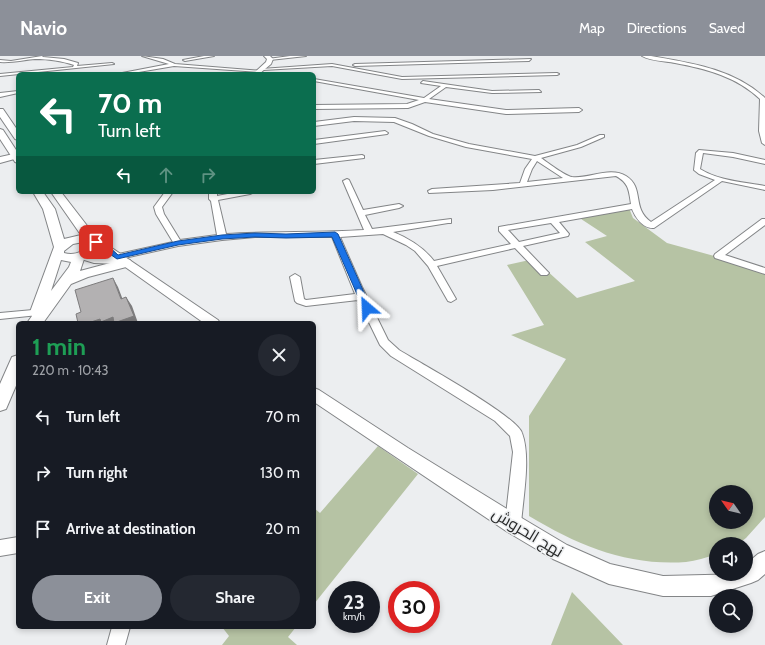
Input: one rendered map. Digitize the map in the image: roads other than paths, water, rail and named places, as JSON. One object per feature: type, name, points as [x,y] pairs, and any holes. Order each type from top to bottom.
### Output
[{"type":"main road","points":[[0,111],[16,134]]},
{"type":"main road","points":[[0,132],[16,156]]},
{"type":"main road","points":[[39,194],[49,209],[59,250],[58,255],[66,258],[80,256],[95,248],[93,240],[58,194]]},
{"type":"main road","points":[[38,316],[59,250],[74,240],[93,240]]},
{"type":"main road","points":[[38,316],[76,267],[80,256]]},
{"type":"main road","points":[[66,281],[118,261]]},
{"type":"main road","points":[[0,404],[16,366]]},
{"type":"street","points":[[0,61],[11,62],[44,56]]},
{"type":"street","points":[[144,56],[163,60],[174,65],[260,71],[278,68],[332,65],[529,60]]},
{"type":"street","points":[[180,56],[194,67]]},
{"type":"street","points":[[130,72],[174,65],[212,56]]},
{"type":"street","points":[[260,71],[269,63],[269,57],[304,56]]},
{"type":"street","points":[[644,56],[683,62],[743,82],[764,99],[764,118],[761,131],[765,143]]},
{"type":"street","points":[[674,56],[682,59],[683,62]]},
{"type":"street","points":[[34,58],[64,60],[76,64],[74,68]]},
{"type":"street","points":[[481,61],[491,75]]},
{"type":"street","points":[[44,72],[74,68],[104,67],[112,64]]},
{"type":"street","points":[[332,65],[444,86],[492,92],[539,91]]},
{"type":"street","points":[[278,68],[299,69],[304,72]]},
{"type":"street","points":[[141,70],[144,72]]},
{"type":"street","points":[[0,75],[16,74]]},
{"type":"street","points":[[402,78],[557,74]]},
{"type":"street","points":[[316,80],[425,100],[506,112],[579,110]]},
{"type":"street","points":[[316,107],[406,107],[425,100],[444,86]]},
{"type":"street","points":[[0,95],[16,92]]},
{"type":"street","points":[[316,124],[354,119],[394,120],[410,125],[431,135],[461,144],[536,158],[569,179]]},
{"type":"street","points":[[316,142],[385,133]]},
{"type":"street","points":[[362,136],[366,143]]},
{"type":"street","points":[[523,185],[524,179],[536,158],[544,154],[579,146],[602,136]]},
{"type":"street","points":[[765,162],[733,155],[701,151],[699,153],[698,171],[721,179],[765,188]]},
{"type":"street","points":[[0,160],[16,157]]},
{"type":"street","points":[[316,162],[362,157]]},
{"type":"street","points":[[432,191],[473,190],[612,174],[623,176],[634,188],[635,206],[638,214],[651,226],[721,179]]},
{"type":"street","points":[[347,180],[369,232]]},
{"type":"street","points":[[168,194],[158,207],[160,214],[178,243]]},
{"type":"street","points":[[222,237],[213,196],[232,194]]},
{"type":"street","points":[[361,213],[399,206]]},
{"type":"street","points":[[544,272],[502,229],[635,206]]},
{"type":"street","points":[[433,264],[519,246],[565,234],[553,220]]},
{"type":"street","points":[[80,256],[94,260],[118,261],[178,243],[222,237],[255,235],[286,236],[384,231],[448,221]]},
{"type":"street","points":[[765,221],[718,256],[765,270]]},
{"type":"street","points":[[384,231],[410,242],[433,264],[451,299]]},
{"type":"street","points":[[335,234],[361,296],[384,342],[395,353],[499,417],[516,433],[520,452],[513,524]]},
{"type":"street","points":[[93,240],[104,247],[118,261],[210,321]]},
{"type":"street","points":[[295,277],[300,301],[306,303],[361,296]]},
{"type":"street","points":[[0,316],[38,316]]},
{"type":"street","name":"نهج الحروش","points":[[316,395],[402,453],[513,524],[560,552],[609,574],[662,586],[712,586],[751,573],[765,561]]},
{"type":"street","points":[[0,548],[16,545]]},
{"type":"street","points":[[116,645],[120,629]]}]
